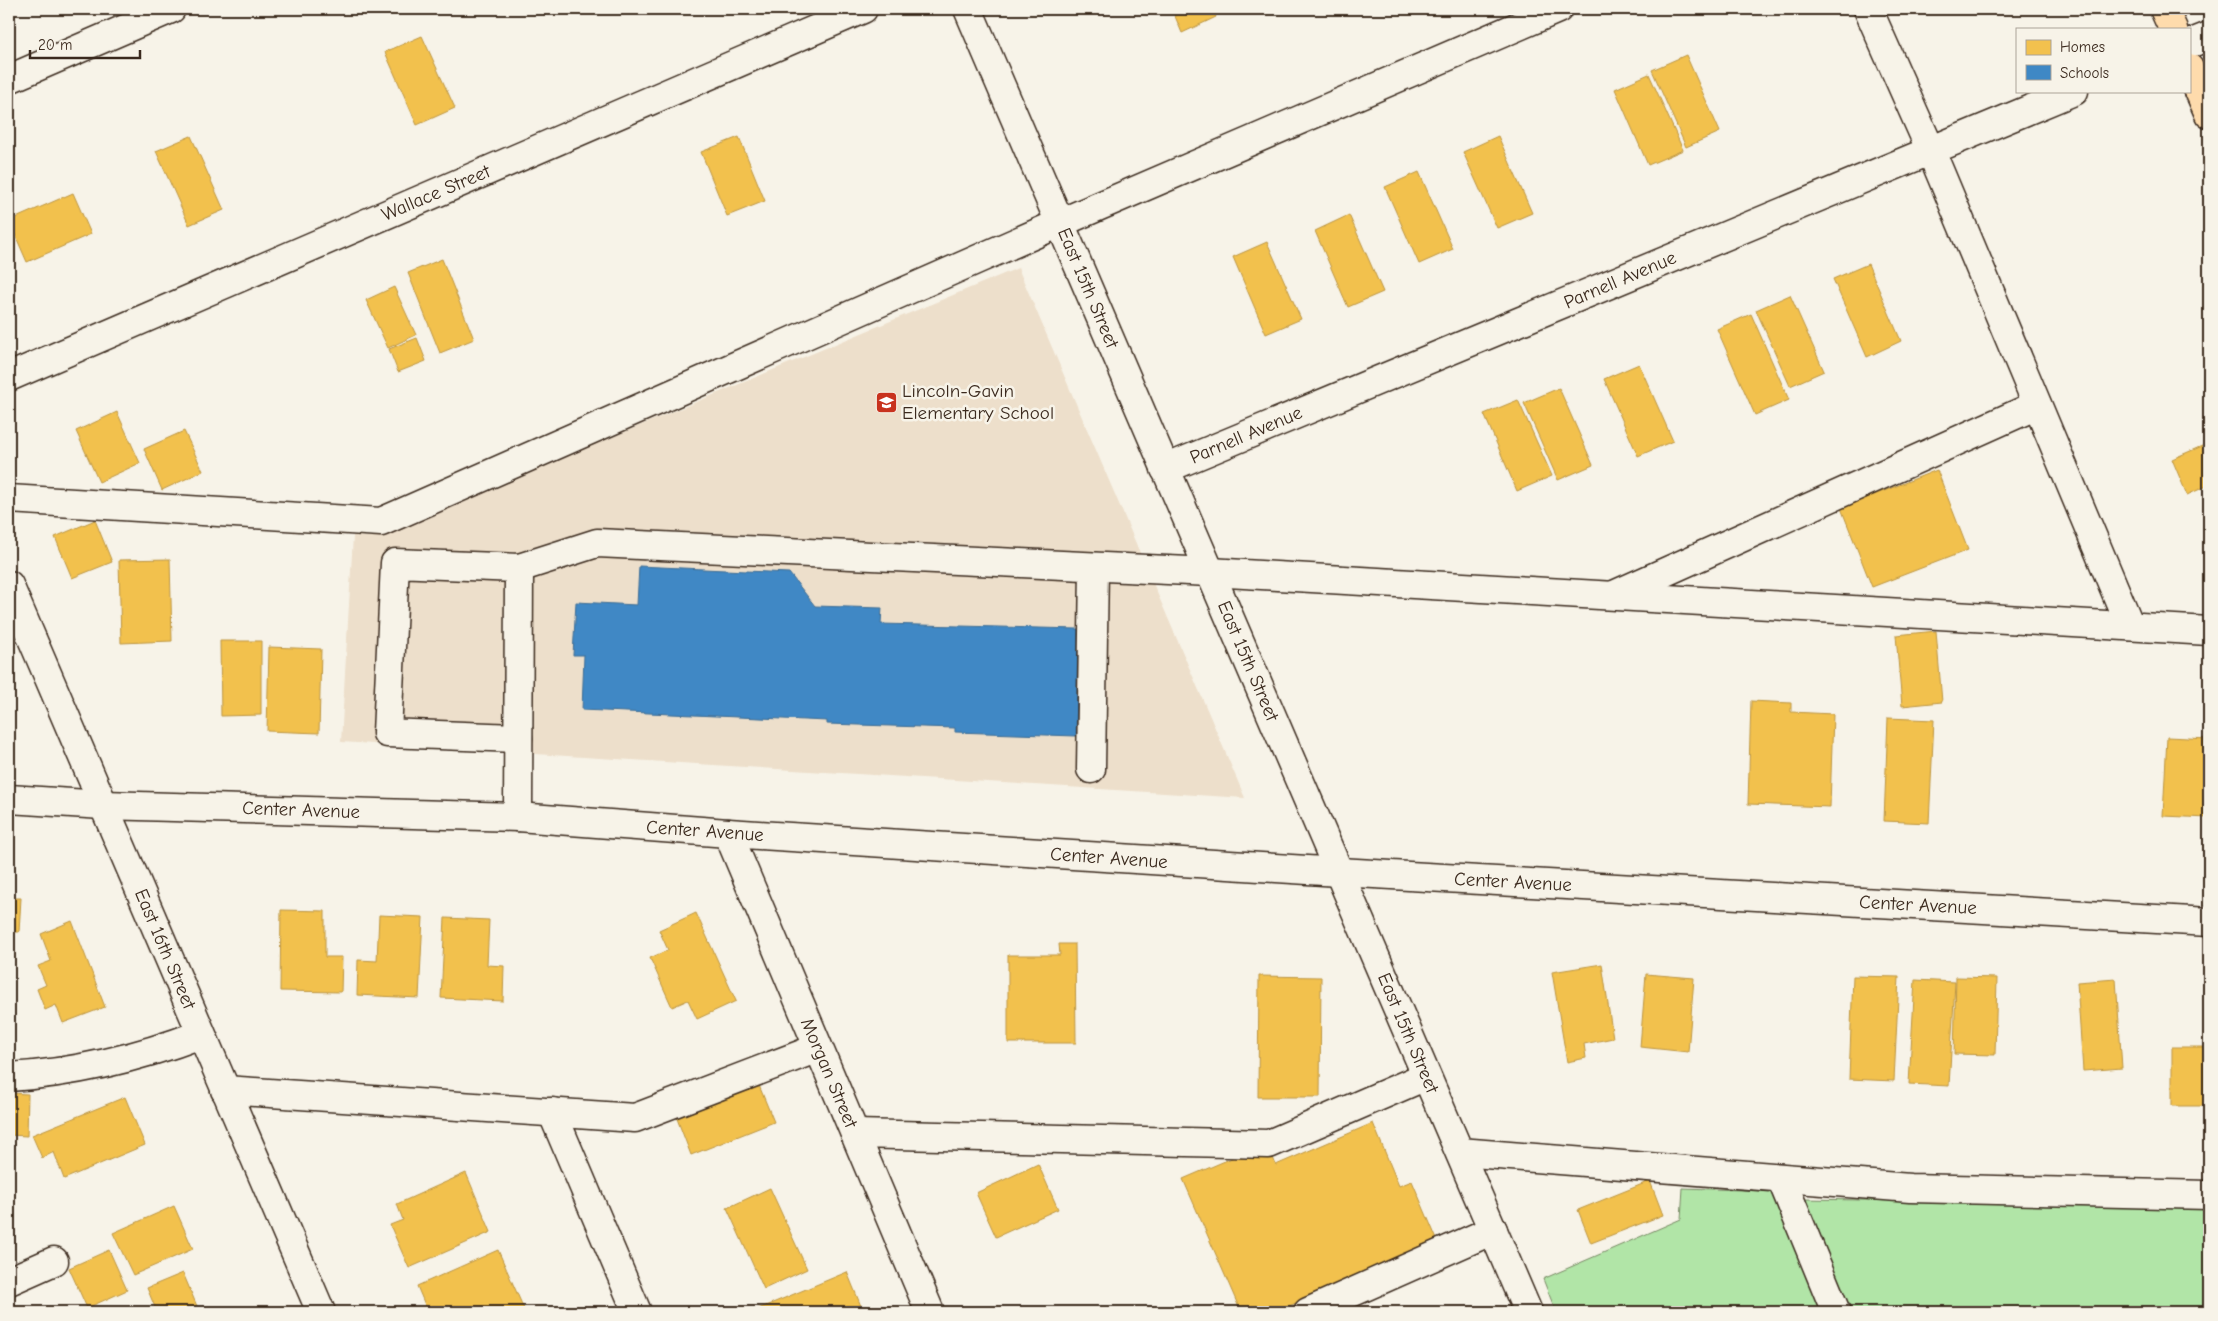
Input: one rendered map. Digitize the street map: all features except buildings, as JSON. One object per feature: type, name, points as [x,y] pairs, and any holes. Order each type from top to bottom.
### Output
[{"type":"main road","points":[[2164,9],[2173,28]]},
{"type":"main road","points":[[2190,70],[2209,114]]},
{"type":"street","points":[[9,79],[171,9]]},
{"type":"street","name":"Wallace Street","points":[[9,377],[863,9]]},
{"type":"street","name":"East 15th Street","points":[[968,9],[1528,1312]]},
{"type":"street","points":[[9,499],[381,522],[1060,224],[1558,9]]},
{"type":"street","points":[[1868,9],[1931,151],[2130,626]]},
{"type":"street","points":[[2190,44],[2209,36]]},
{"type":"street","name":"Parnell Avenue","points":[[1166,469],[2072,92]]},
{"type":"street","points":[[1611,597],[2037,405]]},
{"type":"street","points":[[518,738],[387,734],[396,563],[519,568],[597,543],[1210,572],[2209,631]]},
{"type":"street","points":[[1091,769],[1094,567]]},
{"type":"street","points":[[518,817],[519,568]]},
{"type":"street","name":"East 16th Street","points":[[9,585],[321,1312]]},
{"type":"street","name":"Center Avenue","points":[[9,799],[103,805],[518,817],[728,834],[1339,872],[2209,922]]},
{"type":"street","name":"Morgan Street","points":[[728,834],[930,1312]]},
{"type":"street","points":[[9,1078],[81,1070],[157,1051],[201,1034]]},
{"type":"street","points":[[225,1090],[635,1118],[818,1048]]},
{"type":"street","points":[[855,1134],[1269,1144],[1426,1076]]},
{"type":"street","points":[[552,1112],[637,1312]]},
{"type":"street","points":[[1460,1152],[1910,1188],[2209,1196]]},
{"type":"street","points":[[1781,1178],[1836,1312]]},
{"type":"street","points":[[1308,1312],[1493,1230]]},
{"type":"street","points":[[9,1281],[54,1261]]},
{"type":"shaded area","name":"Lincoln-Gavin Elementary School","points":[[1018,268],[1245,798],[341,742],[353,536],[372,537]]},
{"type":"green space","points":[[1683,1188],[1772,1191],[1825,1312],[1556,1312],[1543,1279],[1681,1219]]},
{"type":"green space","points":[[1804,1199],[2209,1206],[2209,1312],[1851,1312]]},
{"type":"place","name":"Lincoln-Gavin Elementary School","points":[[886,402]]}]
